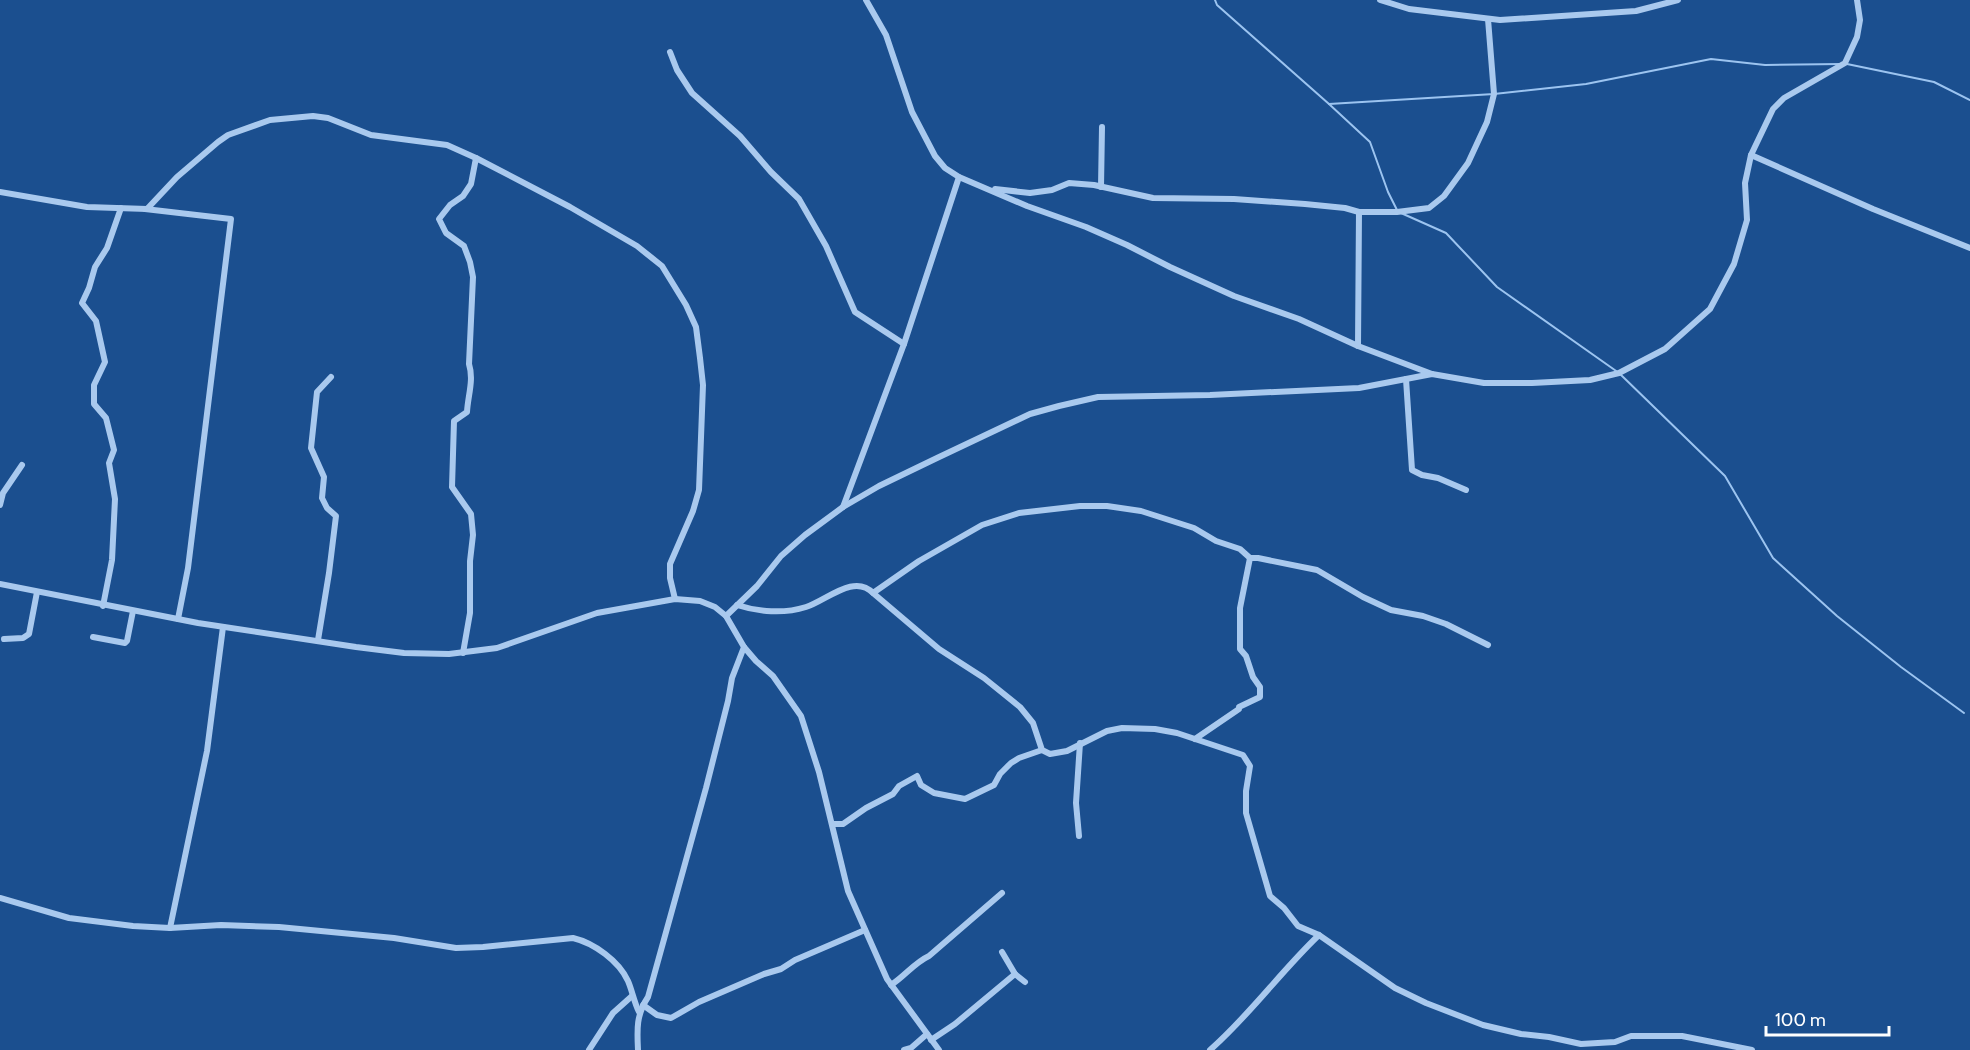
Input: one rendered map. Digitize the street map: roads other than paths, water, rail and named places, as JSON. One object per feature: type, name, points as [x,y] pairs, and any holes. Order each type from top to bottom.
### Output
[{"type":"street","points":[[866,0],[886,35],[912,112],[926,140],[945,168],[959,177],[1027,206],[1086,227],[1234,296],[1299,319],[1358,346],[1432,374],[1484,383],[1590,380],[1619,373],[1665,349],[1710,309],[1734,264],[1747,220],[1745,183],[1751,155],[1773,109],[1784,98],[1845,63],[1857,37],[1860,20],[1857,0]]},
{"type":"street","points":[[1380,0],[1409,9],[1488,19],[1636,11],[1678,0]]},
{"type":"street","points":[[966,180],[981,181],[997,190],[1030,193],[1052,190],[1069,183],[1101,186],[1153,198],[1234,199],[1345,208],[1359,212],[1397,212],[1429,208],[1444,196],[1468,163],[1487,122],[1494,94],[1488,19]]},
{"type":"street","points":[[670,52],[677,70],[692,93],[740,136],[771,172],[799,199],[826,246],[855,312],[904,344]]},
{"type":"street","points":[[142,209],[147,209],[177,177],[218,142],[238,130],[298,116],[328,118],[371,135],[447,145],[476,158],[637,246],[662,266],[686,305],[696,327],[703,385],[699,490],[693,511],[670,564],[670,578],[675,599]]},
{"type":"street","points":[[1101,186],[1102,127]]},
{"type":"street","points":[[1751,155],[1873,209],[1970,248]]},
{"type":"street","points":[[463,652],[470,612],[470,561],[473,535],[471,514],[452,487],[452,458],[454,421],[467,412],[468,395],[473,377],[469,364],[473,277],[464,246],[446,233],[439,219],[450,205],[463,196],[471,184],[476,158]]},
{"type":"street","points":[[843,507],[904,344],[959,177]]},
{"type":"street","points":[[0,192],[87,207],[142,209],[231,219],[188,568],[178,620]]},
{"type":"street","points":[[103,606],[112,560],[115,499],[109,463],[114,450],[106,418],[94,404],[94,385],[105,362],[96,321],[82,303],[95,267],[107,248],[121,208]]},
{"type":"street","points":[[1358,346],[1359,212]]},
{"type":"street","points":[[726,616],[757,586],[781,556],[805,534],[843,507],[879,486],[1030,414],[1098,397],[1210,395],[1359,388],[1432,374]]},
{"type":"street","points":[[318,640],[336,516],[327,508],[322,498],[324,477],[311,448],[317,392],[331,377]]},
{"type":"street","points":[[1406,379],[1412,470],[1466,490]]},
{"type":"street","points":[[0,505],[3,493],[22,465]]},
{"type":"street","points":[[873,593],[919,561],[982,525],[1019,513],[1080,506],[1107,506],[1141,511],[1194,528],[1216,541],[1239,549],[1250,558],[1317,570],[1363,597],[1391,610],[1423,616],[1446,624],[1488,645]]},
{"type":"street","points":[[1195,739],[1239,707],[1260,697],[1260,687],[1253,677],[1246,656],[1240,649],[1240,608],[1250,558]]},
{"type":"street","points":[[0,584],[178,620],[405,652],[463,652],[497,648],[597,612],[675,599],[700,601],[715,607],[726,616],[744,647],[773,676],[801,716],[833,824],[848,891],[891,985],[939,1050]]},
{"type":"street","points":[[737,605],[753,611],[805,608],[854,585],[863,586],[939,649],[984,678],[1020,707],[1033,723],[1042,750],[1050,754],[1067,751],[1107,731],[1122,728],[1155,729],[1243,755],[1250,766],[1246,791],[1246,813],[1270,896],[1284,908],[1298,926],[1319,934],[1395,988],[1426,1003],[1483,1025],[1581,1044],[1615,1042],[1631,1036],[1655,1035],[1682,1036],[1752,1050]]},
{"type":"street","points":[[4,639],[23,638],[29,634],[36,592]]},
{"type":"street","points":[[93,637],[125,643],[128,641],[133,611]]},
{"type":"street","points":[[171,928],[207,751],[223,627]]},
{"type":"street","points":[[638,1050],[639,1012],[648,997],[706,788],[732,678],[744,647]]},
{"type":"street","points":[[1079,836],[1076,803],[1080,743]]},
{"type":"street","points":[[833,824],[843,824],[866,808],[893,794],[899,786],[917,776],[921,785],[934,793],[965,799],[994,785],[1000,774],[1011,763],[1042,750]]},
{"type":"street","points":[[891,985],[907,974],[919,961],[929,956],[1002,893]]},
{"type":"street","points":[[0,898],[69,918],[133,926],[279,927],[394,938],[456,948],[573,938],[602,952],[622,971],[629,983],[639,1012]]},
{"type":"street","points":[[643,1005],[657,1015],[671,1018],[699,1002],[781,969],[795,960],[865,930]]},
{"type":"street","points":[[1210,1050],[1250,1012],[1279,976],[1319,934]]},
{"type":"street","points":[[1002,952],[1015,974],[1025,982]]},
{"type":"street","points":[[903,1050],[955,1024],[1015,974]]},
{"type":"street","points":[[589,1050],[613,1013],[632,996]]},
{"type":"waterway","points":[[1215,0],[1217,5],[1329,104],[1494,94],[1586,84],[1711,59],[1765,65],[1841,64]]},
{"type":"waterway","points":[[1847,64],[1934,82],[1970,100]]},
{"type":"waterway","points":[[1329,104],[1370,142],[1397,210]]},
{"type":"waterway","points":[[1401,213],[1446,233],[1497,287],[1619,373],[1725,476],[1773,558],[1837,616],[1964,713]]}]
